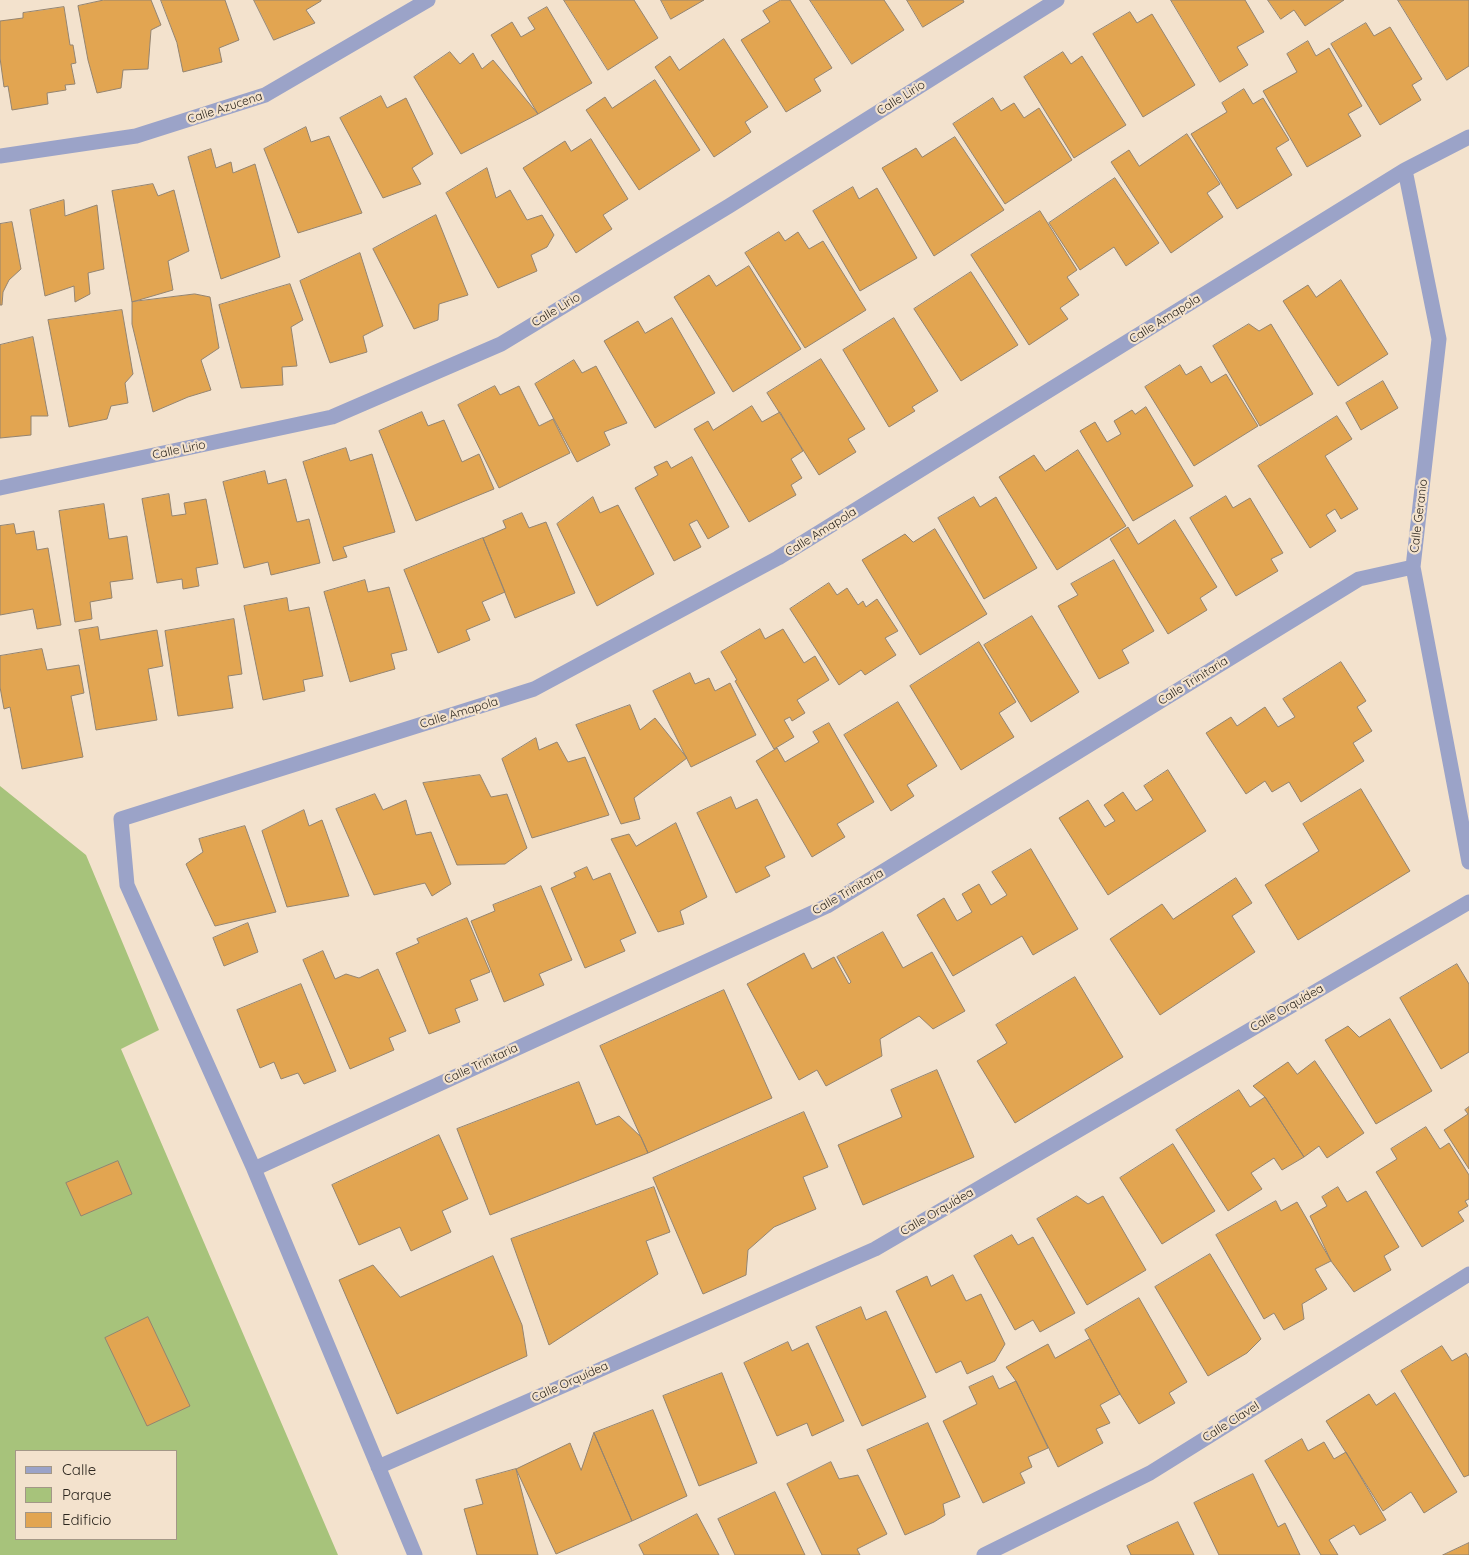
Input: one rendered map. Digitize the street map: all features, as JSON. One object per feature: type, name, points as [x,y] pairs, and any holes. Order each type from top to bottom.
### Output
[{"type":"street","name":"Calle Azucena","points":[[0,156],[136,136],[265,96],[428,0]]},
{"type":"street","name":"Calle Lirio","points":[[0,488],[332,417],[501,344],[729,206],[1056,0]]},
{"type":"street","name":"Calle Amapola","points":[[254,1168],[127,885],[121,819],[534,689],[778,558],[1405,170],[1469,137]]},
{"type":"street","name":"Calle Geranio","points":[[1405,170],[1439,339],[1413,567],[1469,862]]},
{"type":"street","name":"Calle Trinitaria","points":[[254,1168],[827,906],[1360,579],[1413,567]]},
{"type":"street","name":"Calle Orquídea","points":[[378,1467],[875,1249],[1469,902]]},
{"type":"street","points":[[254,1168],[415,1555]]},
{"type":"street","name":"Calle Clavel","points":[[984,1555],[1150,1473],[1469,1274]]},
{"type":"green space","points":[[0,786],[86,855],[159,1030],[121,1049],[338,1555],[0,1555]]},
{"type":"building","points":[[104,0],[151,0],[161,25],[151,30],[148,69],[123,70],[121,88],[97,93],[88,60],[78,6]]},
{"type":"building","points":[[161,0],[225,0],[239,40],[219,48],[222,62],[183,72],[177,43]]},
{"type":"building","points":[[254,0],[321,1],[306,10],[315,23],[274,40]]},
{"type":"building","points":[[564,0],[634,0],[658,38],[608,70]]},
{"type":"building","points":[[661,0],[704,0],[671,19]]},
{"type":"building","points":[[781,0],[790,0],[832,68],[814,79],[821,91],[786,112],[741,40],[770,22],[763,11]]},
{"type":"building","points":[[810,0],[884,0],[904,30],[852,64]]},
{"type":"building","points":[[907,0],[963,0],[964,2],[923,27]]},
{"type":"building","points":[[1171,0],[1245,0],[1264,32],[1237,47],[1248,65],[1220,82]]},
{"type":"building","points":[[1268,0],[1344,0],[1305,26],[1294,10],[1281,19]]},
{"type":"building","points":[[1398,0],[1469,0],[1469,66],[1447,80]]},
{"type":"building","points":[[64,7],[70,45],[73,45],[76,63],[71,64],[75,84],[65,85],[66,90],[47,93],[48,104],[12,110],[8,86],[4,87],[0,58],[0,21],[23,18],[23,13]]},
{"type":"building","points":[[547,7],[592,83],[538,114],[491,35],[512,22],[521,37],[535,29],[528,18]]},
{"type":"building","points":[[1130,12],[1137,23],[1152,14],[1195,85],[1143,117],[1093,34]]},
{"type":"building","points":[[1366,23],[1374,36],[1390,27],[1422,79],[1412,85],[1421,100],[1380,125],[1331,44]]},
{"type":"building","points":[[724,39],[768,107],[745,122],[751,132],[714,157],[655,67],[670,56],[679,70]]},
{"type":"building","points":[[1308,41],[1316,56],[1329,48],[1362,106],[1348,114],[1361,136],[1307,167],[1263,91],[1297,72],[1287,54]]},
{"type":"building","points":[[450,52],[460,64],[473,53],[482,69],[493,60],[538,114],[461,154],[414,77]]},
{"type":"building","points":[[1063,52],[1071,64],[1082,56],[1126,125],[1074,158],[1024,77]]},
{"type":"building","points":[[655,80],[700,150],[639,190],[586,110],[605,97],[612,108]]},
{"type":"building","points":[[1244,89],[1253,104],[1263,98],[1289,140],[1276,148],[1292,175],[1237,209],[1191,134],[1227,112],[1222,103]]},
{"type":"building","points":[[381,96],[387,108],[406,98],[433,154],[412,168],[421,184],[383,198],[340,118]]},
{"type":"building","points":[[993,98],[1001,111],[1014,103],[1024,118],[1039,108],[1072,160],[1005,204],[953,124]]},
{"type":"building","points":[[306,127],[311,142],[329,136],[362,213],[298,233],[264,149]]},
{"type":"building","points":[[1187,134],[1220,184],[1207,193],[1223,217],[1171,253],[1111,162],[1129,150],[1139,166]]},
{"type":"building","points":[[955,137],[1004,210],[934,256],[882,168],[916,148],[922,157]]},
{"type":"building","points":[[591,139],[628,199],[603,215],[612,229],[576,253],[523,168],[565,141],[571,151]]},
{"type":"building","points":[[211,149],[216,168],[231,162],[233,173],[255,164],[280,257],[221,279],[188,157]]},
{"type":"building","points":[[487,168],[496,198],[510,190],[527,220],[542,215],[554,235],[547,247],[531,255],[537,271],[498,288],[446,193]]},
{"type":"building","points":[[1115,178],[1159,243],[1126,266],[1114,247],[1080,270],[1049,223]]},
{"type":"building","points":[[153,184],[158,196],[174,190],[189,251],[168,261],[173,290],[132,302],[112,191]]},
{"type":"building","points":[[853,187],[859,199],[877,188],[917,258],[860,291],[813,211]]},
{"type":"building","points":[[64,200],[65,216],[97,205],[104,269],[88,273],[90,294],[75,302],[74,286],[45,296],[30,210]]},
{"type":"building","points":[[1040,211],[1077,270],[1067,277],[1079,295],[1060,308],[1068,319],[1029,345],[971,255]]},
{"type":"building","points":[[436,215],[468,295],[439,304],[438,320],[414,329],[373,249]]},
{"type":"building","points":[[12,222],[21,269],[9,280],[3,292],[2,305],[0,305],[0,224]]},
{"type":"building","points":[[779,232],[785,241],[798,232],[809,249],[823,241],[866,310],[805,348],[745,253]]},
{"type":"building","points":[[360,253],[383,326],[363,336],[367,352],[330,363],[300,281]]},
{"type":"building","points":[[749,266],[801,349],[733,392],[674,297],[709,275],[716,286]]},
{"type":"building","points":[[971,272],[1018,345],[961,381],[914,309]]},
{"type":"building","points":[[1341,280],[1388,354],[1338,386],[1283,301],[1308,285],[1316,297]]},
{"type":"building","points":[[290,284],[303,320],[291,327],[297,366],[282,367],[283,385],[241,388],[219,305]]},
{"type":"building","points":[[195,294],[210,297],[219,348],[201,360],[211,390],[188,397],[153,412],[132,324],[132,302]]},
{"type":"building","points":[[122,310],[133,374],[125,383],[128,403],[111,406],[107,419],[69,427],[48,320]]},
{"type":"building","points":[[672,318],[715,393],[655,428],[604,341],[638,321],[645,333]]},
{"type":"building","points":[[894,318],[938,391],[912,407],[915,411],[889,427],[843,350]]},
{"type":"building","points":[[1249,324],[1259,331],[1271,324],[1313,394],[1260,426],[1213,346]]},
{"type":"building","points":[[33,337],[48,416],[31,416],[31,435],[0,438],[0,345]]},
{"type":"building","points":[[821,359],[865,429],[848,439],[856,452],[819,475],[767,393]]},
{"type":"building","points":[[574,360],[582,373],[596,366],[627,423],[604,432],[610,445],[577,462],[535,384]]},
{"type":"building","points":[[1180,365],[1186,375],[1201,366],[1211,383],[1226,374],[1258,426],[1194,466],[1145,387]]},
{"type":"building","points":[[1383,381],[1398,408],[1361,430],[1346,403]]},
{"type":"building","points":[[495,386],[500,395],[519,386],[539,426],[553,419],[570,453],[499,488],[458,405]]},
{"type":"building","points":[[752,406],[762,422],[780,412],[803,451],[791,459],[802,478],[791,485],[796,495],[749,522],[694,429],[708,421],[713,430]]},
{"type":"building","points":[[1146,407],[1193,486],[1133,521],[1080,431],[1095,422],[1107,442],[1121,434],[1114,421],[1132,410],[1135,414]]},
{"type":"building","points":[[422,412],[428,426],[444,420],[462,462],[479,454],[494,489],[416,521],[379,431]]},
{"type":"building","points":[[1337,416],[1352,439],[1325,456],[1358,509],[1341,519],[1335,509],[1326,515],[1336,531],[1310,548],[1258,466]]},
{"type":"building","points":[[346,448],[350,461],[372,454],[395,532],[343,547],[347,557],[333,561],[303,462]]},
{"type":"building","points":[[1078,450],[1126,526],[1057,570],[999,477],[1034,455],[1045,471]]},
{"type":"building","points":[[692,457],[729,527],[708,539],[697,520],[689,524],[701,547],[674,561],[635,488],[658,475],[654,467],[667,461],[671,468]]},
{"type":"building","points":[[265,471],[268,484],[286,479],[297,522],[309,519],[320,563],[271,575],[268,562],[244,568],[223,482]]},
{"type":"building","points":[[169,494],[172,516],[186,514],[184,503],[206,499],[218,564],[196,568],[199,586],[183,589],[182,579],[157,583],[142,499]]},
{"type":"building","points":[[1226,496],[1233,508],[1250,498],[1283,553],[1271,559],[1278,571],[1236,596],[1190,518]]},
{"type":"building","points":[[593,497],[600,513],[618,505],[654,574],[597,606],[557,524]]},
{"type":"building","points":[[974,497],[980,507],[996,497],[1037,568],[984,599],[938,518]]},
{"type":"building","points":[[104,504],[109,539],[127,536],[133,579],[110,582],[112,598],[90,602],[92,619],[75,622],[59,511]]},
{"type":"building","points":[[522,513],[529,528],[546,522],[575,593],[515,618],[483,538],[506,528],[503,521]]},
{"type":"building","points":[[1175,520],[1217,587],[1200,598],[1207,610],[1168,634],[1110,539],[1128,527],[1138,544]]},
{"type":"building","points":[[14,524],[16,534],[34,531],[37,550],[48,548],[61,625],[37,629],[33,609],[0,615],[0,526]]},
{"type":"building","points":[[935,529],[987,614],[920,655],[862,560],[905,534],[913,542]]},
{"type":"building","points":[[483,538],[505,592],[482,602],[490,620],[466,630],[470,640],[438,653],[404,570]]},
{"type":"building","points":[[1114,560],[1154,631],[1122,650],[1129,663],[1099,679],[1058,606],[1078,595],[1071,584]]},
{"type":"building","points":[[365,580],[368,592],[389,587],[407,650],[391,654],[395,669],[350,682],[324,592]]},
{"type":"building","points":[[829,583],[837,595],[847,588],[858,605],[863,601],[866,607],[877,599],[898,631],[885,638],[896,655],[865,675],[861,670],[839,685],[790,609]]},
{"type":"building","points":[[287,598],[289,611],[309,607],[323,676],[303,680],[305,691],[263,700],[244,606]]},
{"type":"building","points":[[1032,616],[1079,692],[1031,722],[984,645]]},
{"type":"building","points":[[234,619],[242,674],[228,676],[233,708],[178,716],[165,631]]},
{"type":"building","points":[[98,627],[100,640],[157,630],[163,666],[148,669],[157,720],[96,730],[79,630]]},
{"type":"building","points":[[760,629],[765,639],[783,629],[804,663],[815,656],[829,680],[797,700],[805,713],[792,721],[790,717],[784,720],[794,737],[774,749],[735,681],[737,680],[721,652]]},
{"type":"building","points":[[979,642],[1016,702],[999,713],[1014,737],[961,770],[910,686]]},
{"type":"building","points":[[42,649],[47,670],[79,665],[84,693],[71,696],[83,757],[22,769],[10,707],[4,709],[0,687],[0,656]]},
{"type":"building","points":[[1341,662],[1366,701],[1357,707],[1372,731],[1353,743],[1364,761],[1301,802],[1289,782],[1272,792],[1265,781],[1246,794],[1206,733],[1231,717],[1237,726],[1265,707],[1278,727],[1295,717],[1283,699]]},
{"type":"building","points":[[690,673],[695,684],[709,678],[715,691],[730,683],[756,735],[691,767],[653,691]]},
{"type":"building","points":[[898,702],[937,766],[907,785],[914,796],[891,811],[844,735]]},
{"type":"building","points":[[630,705],[640,730],[655,718],[687,758],[634,798],[640,819],[621,824],[576,725]]},
{"type":"building","points":[[829,723],[874,802],[837,824],[845,837],[812,857],[756,761],[777,748],[785,762],[819,742],[813,732]]},
{"type":"building","points":[[536,738],[539,750],[557,742],[568,762],[585,757],[609,815],[532,838],[502,759]]},
{"type":"building","points":[[1168,770],[1206,831],[1108,895],[1059,818],[1088,800],[1105,827],[1115,821],[1104,805],[1123,792],[1136,811],[1153,800],[1144,786]]},
{"type":"building","points":[[480,775],[491,797],[507,794],[527,848],[505,864],[457,865],[423,783]]},
{"type":"building","points":[[1361,789],[1410,871],[1298,940],[1265,885],[1319,851],[1303,824]]},
{"type":"building","points":[[375,794],[383,810],[406,800],[416,835],[431,832],[451,884],[432,896],[425,883],[374,895],[336,809]]},
{"type":"building","points":[[731,797],[736,809],[757,799],[785,857],[765,867],[770,876],[736,893],[697,813]]},
{"type":"building","points":[[304,810],[309,826],[322,820],[349,896],[287,907],[262,831]]},
{"type":"building","points":[[676,823],[707,897],[680,911],[684,924],[658,932],[611,839],[629,834],[636,846]]},
{"type":"building","points":[[245,826],[276,912],[215,926],[186,864],[203,852],[199,839]]},
{"type":"building","points":[[1031,849],[1078,929],[1033,955],[1022,936],[953,976],[917,915],[944,898],[957,921],[972,912],[962,894],[979,884],[991,905],[1007,895],[992,872]]},
{"type":"building","points":[[587,867],[593,880],[610,873],[636,933],[620,940],[625,951],[585,968],[551,888],[576,877],[574,873]]},
{"type":"building","points":[[1236,878],[1252,903],[1232,916],[1255,952],[1160,1015],[1110,939],[1162,904],[1173,919]]},
{"type":"building","points":[[541,886],[572,960],[539,974],[544,985],[504,1002],[471,921],[495,911],[493,905]]},
{"type":"building","points":[[467,918],[490,972],[470,980],[478,1000],[455,1009],[460,1022],[429,1034],[396,953],[419,943],[417,939]]},
{"type":"building","points":[[248,923],[258,952],[224,966],[213,938]]},
{"type":"building","points":[[883,932],[903,968],[932,952],[965,1011],[933,1029],[919,1016],[880,1039],[882,1056],[826,1086],[817,1070],[799,1080],[747,984],[804,953],[812,969],[834,957],[849,984],[851,982],[837,957]]},
{"type":"building","points":[[323,951],[335,979],[346,974],[359,978],[378,969],[406,1031],[389,1038],[394,1050],[350,1069],[303,960]]},
{"type":"building","points":[[1457,964],[1469,984],[1469,1052],[1441,1069],[1400,998]]},
{"type":"building","points":[[1075,977],[1123,1057],[1015,1123],[977,1061],[1007,1043],[996,1025]]},
{"type":"building","points":[[301,984],[336,1071],[304,1084],[298,1073],[281,1079],[274,1062],[260,1068],[237,1010]]},
{"type":"building","points":[[724,990],[772,1098],[648,1153],[600,1046]]},
{"type":"building","points":[[1390,1019],[1432,1091],[1376,1124],[1325,1040],[1348,1026],[1359,1037]]},
{"type":"building","points":[[1315,1061],[1364,1133],[1327,1158],[1319,1146],[1304,1157],[1265,1097],[1253,1086],[1288,1062],[1297,1074]]},
{"type":"building","points":[[937,1070],[974,1157],[863,1205],[838,1145],[902,1117],[891,1090]]},
{"type":"building","points":[[579,1082],[596,1125],[619,1116],[641,1137],[648,1153],[490,1215],[457,1129]]},
{"type":"building","points":[[1239,1090],[1250,1107],[1265,1097],[1304,1157],[1282,1170],[1274,1158],[1251,1173],[1262,1189],[1228,1211],[1176,1130]]},
{"type":"building","points":[[1469,1107],[1469,1169],[1444,1130],[1468,1114],[1465,1110]]},
{"type":"building","points":[[804,1112],[828,1167],[803,1177],[816,1209],[774,1227],[748,1250],[746,1275],[703,1294],[653,1178]]},
{"type":"building","points":[[1426,1127],[1440,1149],[1449,1143],[1469,1175],[1469,1199],[1465,1201],[1468,1206],[1458,1212],[1464,1221],[1422,1247],[1376,1172],[1397,1159],[1391,1149]]},
{"type":"building","points":[[439,1135],[468,1199],[442,1211],[451,1232],[411,1251],[400,1227],[359,1245],[332,1185]]},
{"type":"building","points":[[1173,1144],[1215,1211],[1162,1244],[1120,1178]]},
{"type":"building","points":[[118,1161],[132,1194],[81,1216],[66,1183]]},
{"type":"building","points":[[654,1187],[670,1232],[646,1241],[658,1274],[549,1345],[511,1239]]},
{"type":"building","points":[[1338,1187],[1347,1202],[1366,1191],[1399,1247],[1384,1256],[1391,1270],[1354,1292],[1331,1261],[1310,1216],[1327,1206],[1322,1197]]},
{"type":"building","points":[[1077,1196],[1088,1204],[1103,1196],[1146,1270],[1087,1305],[1037,1219]]},
{"type":"building","points":[[1276,1201],[1281,1211],[1297,1202],[1331,1261],[1315,1269],[1327,1289],[1302,1304],[1304,1319],[1284,1330],[1274,1313],[1264,1319],[1216,1235]]},
{"type":"building","points":[[1012,1235],[1018,1245],[1033,1237],[1075,1313],[1040,1332],[1033,1320],[1015,1330],[974,1256]]},
{"type":"building","points":[[1210,1254],[1261,1339],[1247,1353],[1208,1376],[1155,1287]]},
{"type":"building","points":[[493,1256],[522,1325],[527,1356],[397,1414],[339,1280],[373,1265],[400,1297]]},
{"type":"building","points":[[953,1275],[966,1301],[981,1294],[1005,1344],[995,1361],[967,1374],[961,1361],[936,1373],[896,1291],[927,1276],[931,1286]]},
{"type":"building","points":[[1139,1298],[1187,1382],[1169,1393],[1175,1403],[1139,1424],[1120,1394],[1085,1330]]},
{"type":"building","points":[[861,1307],[866,1320],[886,1311],[926,1397],[862,1426],[816,1327]]},
{"type":"building","points":[[148,1317],[190,1406],[147,1426],[105,1338]]},
{"type":"building","points":[[1090,1339],[1120,1394],[1100,1405],[1110,1423],[1096,1429],[1103,1443],[1058,1467],[1016,1381],[1006,1367],[1048,1344],[1055,1358]]},
{"type":"building","points":[[788,1342],[792,1351],[808,1343],[844,1421],[812,1436],[807,1423],[777,1436],[744,1363]]},
{"type":"building","points":[[1442,1346],[1452,1361],[1466,1353],[1469,1358],[1469,1475],[1464,1477],[1401,1371]]},
{"type":"building","points":[[722,1373],[757,1463],[699,1486],[663,1396]]},
{"type":"building","points":[[993,1376],[999,1389],[1016,1381],[1048,1448],[1028,1457],[1032,1467],[1020,1473],[1025,1483],[983,1503],[943,1421],[977,1404],[969,1387]]},
{"type":"building","points":[[1395,1393],[1457,1492],[1424,1513],[1411,1492],[1383,1511],[1326,1421],[1369,1394],[1376,1405]]},
{"type":"building","points":[[653,1410],[687,1496],[632,1521],[594,1433]]},
{"type":"building","points":[[928,1423],[960,1497],[943,1504],[945,1515],[905,1535],[867,1450]]},
{"type":"building","points":[[594,1433],[632,1521],[556,1554],[516,1469],[570,1443],[581,1470]]},
{"type":"building","points":[[1302,1439],[1308,1451],[1324,1442],[1334,1459],[1346,1452],[1386,1520],[1360,1535],[1354,1525],[1329,1540],[1338,1555],[1321,1555],[1265,1461]]},
{"type":"building","points":[[831,1462],[839,1479],[858,1475],[887,1534],[857,1549],[860,1555],[822,1555],[787,1484]]},
{"type":"building","points":[[516,1469],[538,1555],[477,1555],[464,1509],[483,1504],[476,1480]]},
{"type":"building","points":[[1253,1474],[1278,1527],[1285,1523],[1300,1555],[1219,1555],[1194,1503]]},
{"type":"building","points":[[775,1492],[805,1555],[735,1555],[718,1519]]},
{"type":"building","points":[[697,1514],[719,1555],[644,1555],[639,1545]]},
{"type":"building","points":[[1178,1522],[1194,1555],[1131,1555],[1127,1546]]},
{"type":"building","points":[[1469,1543],[1469,1555],[1443,1555]]}]
